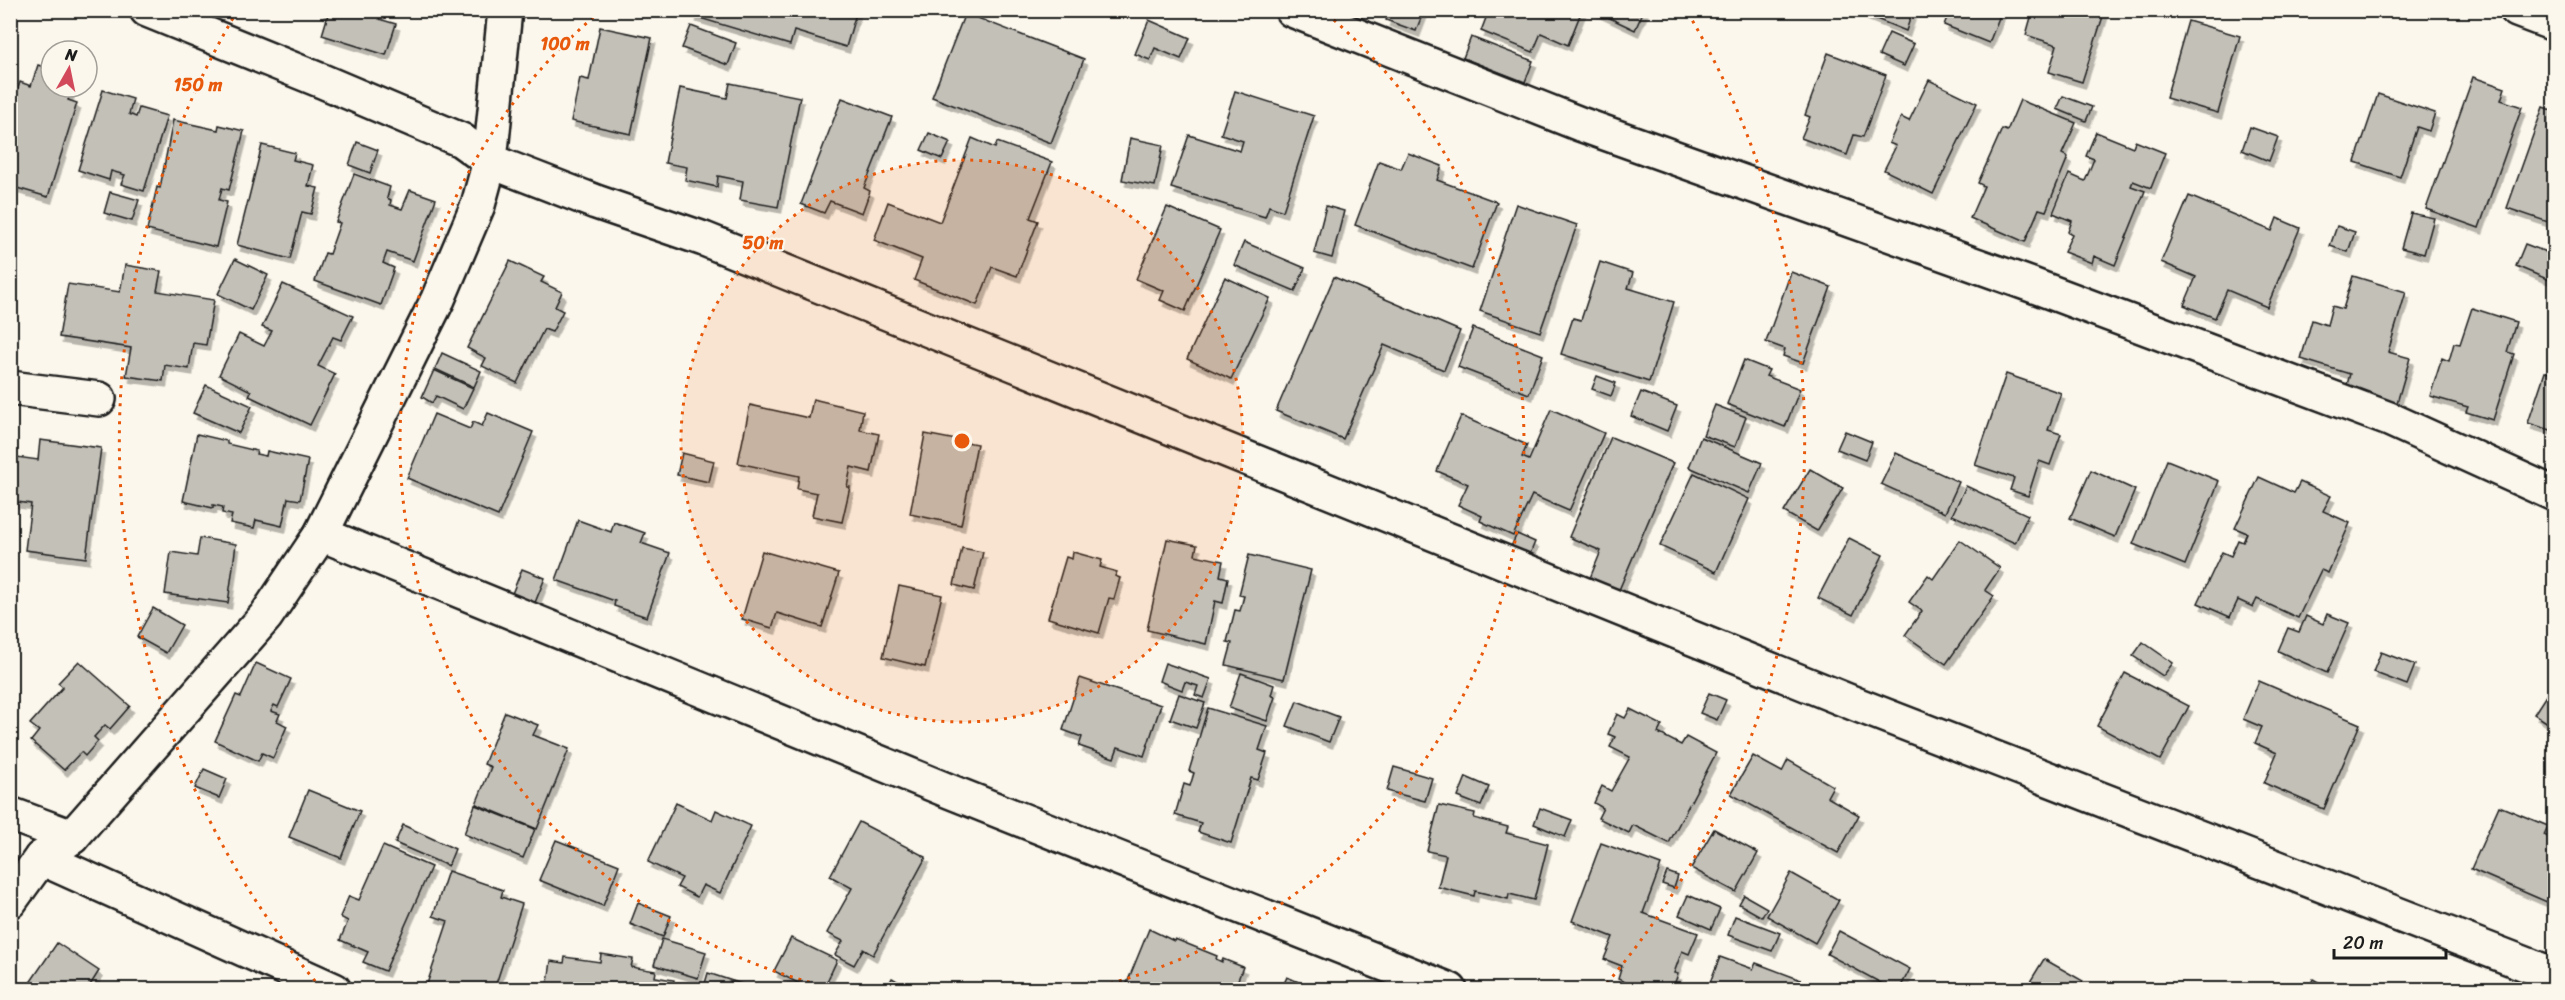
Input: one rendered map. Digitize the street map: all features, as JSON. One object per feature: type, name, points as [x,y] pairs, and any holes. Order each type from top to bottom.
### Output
[{"type":"street","points":[[147,10],[461,140],[490,161],[596,202],[704,239],[1858,705],[2554,975]]},
{"type":"street","points":[[10,901],[41,858],[72,837],[266,616],[321,534],[438,298],[478,205],[490,161],[505,10]]},
{"type":"street","points":[[1292,10],[1580,124],[2029,284],[2390,419],[2554,494]]},
{"type":"street","points":[[2517,10],[2554,24]]},
{"type":"street","points":[[10,388],[99,399]]},
{"type":"street","points":[[321,534],[949,791],[1450,990]]},
{"type":"street","points":[[10,814],[72,837]]},
{"type":"street","points":[[41,858],[334,990]]},
{"type":"building","points":[[321,10],[381,10],[379,19],[396,24],[386,55],[322,35],[328,15],[320,12]]},
{"type":"building","points":[[694,10],[857,10],[846,47],[794,31],[790,45],[693,16]]},
{"type":"building","points":[[1390,10],[1424,10],[1416,31],[1386,20]]},
{"type":"building","points":[[1489,10],[1582,10],[1568,45],[1541,33],[1533,52],[1481,31]]},
{"type":"building","points":[[1593,10],[1644,10],[1635,30]]},
{"type":"building","points":[[1854,10],[1913,10],[1906,31]]},
{"type":"building","points":[[1950,10],[2002,10],[1989,43],[1944,25]]},
{"type":"building","points":[[2033,10],[2105,10],[2082,82],[2049,72],[2057,45],[2026,35]]},
{"type":"building","points":[[965,13],[1084,59],[1051,143],[932,97]]},
{"type":"building","points":[[1149,20],[1190,38],[1181,59],[1155,48],[1150,60],[1135,54]]},
{"type":"building","points":[[2188,21],[2240,36],[2218,113],[2166,98]]},
{"type":"building","points":[[691,26],[736,43],[728,65],[682,48]]},
{"type":"building","points":[[600,27],[652,38],[631,134],[571,121],[580,78],[589,80]]},
{"type":"building","points":[[1889,33],[1914,44],[1904,66],[1879,55]]},
{"type":"building","points":[[1471,37],[1533,61],[1525,82],[1463,58]]},
{"type":"building","points":[[1828,53],[1886,75],[1863,137],[1854,135],[1847,155],[1801,138],[1810,117],[1805,115]]},
{"type":"building","points":[[39,65],[39,99],[68,99],[77,103],[48,197],[10,186],[15,168],[10,167],[10,112],[20,82],[31,86]]},
{"type":"building","points":[[2473,77],[2505,88],[2501,100],[2522,107],[2479,228],[2426,209]]},
{"type":"building","points":[[1929,80],[1977,103],[1933,194],[1884,170],[1896,146],[1889,143],[1901,117],[1909,121]]},
{"type":"building","points":[[730,83],[800,97],[778,207],[740,200],[743,181],[718,176],[717,187],[685,180],[687,167],[665,163],[680,88],[727,98]]},
{"type":"building","points":[[103,90],[133,99],[129,114],[136,117],[139,108],[167,116],[144,191],[121,184],[125,175],[111,171],[109,180],[78,170]]},
{"type":"building","points":[[1235,91],[1314,116],[1283,211],[1269,206],[1265,217],[1171,188],[1189,135],[1240,151],[1243,141],[1221,134]]},
{"type":"building","points":[[2378,94],[2435,113],[2429,131],[2417,127],[2400,177],[2355,162]]},
{"type":"building","points":[[2063,96],[2092,107],[2086,121],[2057,109]]},
{"type":"building","points":[[842,98],[892,117],[864,188],[870,191],[862,213],[830,201],[824,213],[801,204]]},
{"type":"building","points":[[2020,100],[2076,123],[2062,154],[2068,157],[2046,211],[2039,209],[2025,242],[1970,218],[1984,186],[1978,183],[2002,129],[2007,131]]},
{"type":"building","points":[[2543,107],[2554,111],[2554,224],[2507,208]]},
{"type":"building","points":[[173,120],[218,130],[219,125],[244,131],[229,190],[222,188],[219,200],[227,202],[216,247],[147,230],[157,187],[160,188]]},
{"type":"building","points":[[2250,127],[2278,137],[2269,161],[2242,150]]},
{"type":"building","points":[[2096,132],[2133,147],[2135,141],[2165,153],[2151,188],[2133,181],[2131,186],[2145,191],[2115,265],[2094,256],[2092,263],[2064,252],[2072,234],[2068,232],[2072,221],[2053,213],[2069,174],[2085,181],[2094,159],[2086,156]]},
{"type":"building","points":[[929,133],[950,142],[942,159],[921,150]]},
{"type":"building","points":[[972,138],[995,148],[997,142],[1052,162],[1030,218],[1038,221],[1017,276],[992,267],[977,305],[914,280],[922,259],[874,240],[888,202],[940,222]]},
{"type":"building","points":[[1130,138],[1163,145],[1155,186],[1122,180]]},
{"type":"building","points":[[357,142],[378,150],[370,173],[349,165]]},
{"type":"building","points":[[262,145],[295,153],[293,160],[313,165],[308,186],[318,188],[311,214],[302,212],[290,259],[237,245]]},
{"type":"building","points":[[1408,153],[1442,166],[1437,180],[1497,202],[1472,269],[1355,225],[1379,161],[1401,169]]},
{"type":"building","points":[[354,174],[390,187],[387,198],[391,200],[390,205],[402,209],[410,190],[436,199],[413,261],[387,252],[383,263],[394,268],[381,305],[315,281],[325,253],[329,254],[340,223],[336,222]]},
{"type":"building","points":[[110,192],[139,200],[132,221],[104,213]]},
{"type":"building","points":[[2189,196],[2272,231],[2277,218],[2300,228],[2267,307],[2227,290],[2215,318],[2184,305],[2196,277],[2161,262]]},
{"type":"building","points":[[1516,204],[1577,225],[1540,332],[1480,311]]},
{"type":"building","points":[[1326,206],[1344,211],[1332,258],[1314,253]]},
{"type":"building","points":[[1167,207],[1220,230],[1185,311],[1160,300],[1164,291],[1136,279]]},
{"type":"building","points":[[2411,213],[2434,218],[2424,254],[2401,248]]},
{"type":"building","points":[[2337,226],[2355,232],[2348,252],[2330,246]]},
{"type":"building","points":[[1244,242],[1305,268],[1295,291],[1234,265]]},
{"type":"building","points":[[2525,244],[2554,255],[2554,282],[2516,266]]},
{"type":"building","points":[[235,259],[268,275],[251,310],[218,294]]},
{"type":"building","points":[[510,261],[544,277],[541,282],[562,292],[555,307],[563,311],[552,332],[544,329],[517,383],[482,366],[486,358],[467,348]]},
{"type":"building","points":[[1600,262],[1633,273],[1628,288],[1674,302],[1649,382],[1561,354],[1573,318],[1581,320]]},
{"type":"building","points":[[125,265],[161,271],[157,291],[214,300],[206,345],[193,343],[189,369],[165,365],[163,381],[126,376],[131,348],[59,337],[68,284],[120,292]]},
{"type":"building","points":[[1791,272],[1831,287],[1803,363],[1783,356],[1785,349],[1766,342]]},
{"type":"building","points":[[2353,276],[2406,292],[2388,352],[2410,358],[2397,403],[2346,388],[2350,374],[2301,359],[2312,320],[2327,325],[2332,306],[2343,309]]},
{"type":"building","points":[[1225,277],[1270,298],[1231,379],[1187,359]]},
{"type":"building","points":[[1334,277],[1460,331],[1444,370],[1384,345],[1343,439],[1276,411]]},
{"type":"building","points":[[283,284],[353,316],[341,340],[333,337],[318,366],[335,374],[310,425],[249,396],[251,391],[219,375],[239,334],[264,346],[272,331],[262,327]]},
{"type":"building","points":[[2472,308],[2516,322],[2507,352],[2514,354],[2493,420],[2466,412],[2468,407],[2430,396],[2442,358],[2449,361],[2454,343],[2460,344]]},
{"type":"building","points":[[1473,328],[1543,355],[1529,394],[1458,367]]},
{"type":"building","points":[[442,353],[481,371],[474,387],[435,369]]},
{"type":"building","points":[[2554,357],[2554,431],[2528,423],[2545,372],[2549,373]]},
{"type":"building","points":[[1744,360],[1769,370],[1766,376],[1800,389],[1785,427],[1727,404]]},
{"type":"building","points":[[434,370],[473,388],[463,409],[436,396],[432,403],[422,397]]},
{"type":"building","points":[[2006,374],[2061,393],[2048,430],[2061,434],[2050,465],[2039,461],[2028,496],[2010,490],[2014,478],[1975,465]]},
{"type":"building","points":[[1597,376],[1616,383],[1611,396],[1592,389]]},
{"type":"building","points":[[206,385],[252,406],[239,433],[193,413]]},
{"type":"building","points":[[1641,392],[1677,406],[1667,431],[1631,416]]},
{"type":"building","points":[[813,399],[863,411],[860,430],[879,434],[871,472],[851,467],[847,487],[850,487],[842,522],[812,516],[817,493],[797,489],[799,476],[738,463],[750,405],[809,418]]},
{"type":"building","points":[[1715,405],[1746,417],[1735,447],[1703,435]]},
{"type":"building","points":[[1551,409],[1604,433],[1569,511],[1532,495],[1513,536],[1480,521],[1482,516],[1458,505],[1468,484],[1437,471],[1461,416],[1527,445],[1522,457],[1529,460]]},
{"type":"building","points":[[488,413],[533,432],[498,516],[407,478],[434,414],[470,429],[473,422],[482,426]]},
{"type":"building","points":[[1845,431],[1872,442],[1865,460],[1837,449]]},
{"type":"building","points":[[197,434],[257,451],[256,454],[266,456],[267,451],[308,460],[300,500],[288,498],[282,526],[256,520],[254,528],[230,523],[232,515],[222,513],[223,507],[213,505],[213,508],[183,501]]},
{"type":"building","points":[[925,434],[977,444],[961,525],[910,514]]},
{"type":"building","points":[[1611,437],[1673,463],[1619,590],[1590,578],[1601,551],[1569,537]]},
{"type":"building","points":[[1701,437],[1762,463],[1749,493],[1689,467]]},
{"type":"building","points":[[40,440],[101,448],[86,558],[25,550],[31,504],[10,501],[17,457],[38,460]]},
{"type":"building","points":[[682,453],[714,461],[709,482],[677,475]]},
{"type":"building","points":[[1896,453],[1959,482],[1945,513],[1881,484]]},
{"type":"building","points":[[2167,460],[2219,481],[2185,565],[2133,544]]},
{"type":"building","points":[[1810,469],[1843,488],[1817,531],[1784,512]]},
{"type":"building","points":[[2091,470],[2135,490],[2115,537],[2070,518]]},
{"type":"building","points":[[1694,473],[1749,499],[1716,572],[1660,546]]},
{"type":"building","points":[[2259,477],[2294,493],[2300,482],[2331,496],[2323,511],[2350,523],[2328,573],[2321,570],[2298,618],[2257,599],[2253,607],[2238,600],[2230,617],[2198,603],[2222,552],[2231,556],[2238,540],[2243,542],[2247,533],[2235,528]]},
{"type":"building","points":[[1966,486],[2028,515],[2015,543],[1952,515]]},
{"type":"building","points":[[578,520],[611,532],[614,522],[645,533],[641,543],[670,553],[647,617],[614,606],[615,601],[556,580]]},
{"type":"building","points":[[1517,534],[1535,542],[1527,561],[1508,553]]},
{"type":"building","points":[[200,538],[236,544],[228,603],[165,594],[171,552],[197,556]]},
{"type":"building","points":[[1849,538],[1883,555],[1853,615],[1818,598]]},
{"type":"building","points":[[1167,539],[1197,545],[1195,555],[1223,561],[1220,576],[1228,578],[1223,603],[1215,601],[1206,644],[1147,630]]},
{"type":"building","points":[[1960,540],[2000,568],[1985,590],[1994,596],[1946,664],[1905,635],[1922,611],[1909,602],[1928,575],[1933,579]]},
{"type":"building","points":[[962,548],[983,552],[974,590],[954,585]]},
{"type":"building","points":[[762,551],[839,573],[822,627],[777,613],[772,628],[742,619]]},
{"type":"building","points":[[1073,552],[1102,560],[1100,567],[1117,572],[1115,576],[1120,578],[1114,599],[1109,598],[1099,633],[1048,618],[1066,557],[1072,559]]},
{"type":"building","points":[[1249,555],[1311,570],[1284,679],[1226,665],[1232,643],[1227,642],[1235,610],[1240,611],[1244,596],[1239,595]]},
{"type":"building","points":[[522,569],[545,578],[532,610],[509,601]]},
{"type":"building","points":[[899,586],[942,595],[925,667],[883,657]]},
{"type":"building","points":[[153,608],[182,625],[166,653],[137,637]]},
{"type":"building","points":[[2327,614],[2349,623],[2327,673],[2278,651],[2288,628],[2299,632],[2306,616],[2323,624]]},
{"type":"building","points":[[2143,642],[2173,663],[2163,676],[2133,656]]},
{"type":"building","points":[[2381,652],[2415,665],[2407,685],[2373,672]]},
{"type":"building","points":[[79,661],[130,706],[110,729],[105,725],[94,737],[98,741],[85,756],[81,752],[64,770],[31,741],[39,731],[30,724],[63,687],[58,683]]},
{"type":"building","points":[[256,663],[291,679],[278,707],[274,705],[271,711],[280,714],[277,721],[287,726],[273,758],[262,753],[258,761],[215,741],[236,695],[241,697]]},
{"type":"building","points":[[1165,663],[1211,679],[1204,698],[1195,695],[1198,686],[1185,682],[1182,690],[1159,681]]},
{"type":"building","points":[[1241,673],[1274,685],[1271,695],[1275,697],[1267,721],[1229,708]]},
{"type":"building","points":[[2125,673],[2189,706],[2160,760],[2097,726]]},
{"type":"building","points":[[1080,678],[1161,705],[1144,756],[1118,747],[1114,758],[1079,746],[1082,737],[1063,730]]},
{"type":"building","points":[[2259,681],[2360,724],[2324,809],[2264,783],[2277,753],[2255,743],[2262,727],[2243,719]]},
{"type":"building","points":[[2554,683],[2554,727],[2534,714]]},
{"type":"building","points":[[1709,693],[1726,700],[1717,720],[1700,713]]},
{"type":"building","points":[[1179,694],[1205,703],[1196,728],[1170,719]]},
{"type":"building","points":[[1297,701],[1339,717],[1329,742],[1287,726]]},
{"type":"building","points":[[1208,708],[1267,726],[1259,750],[1267,753],[1258,780],[1251,778],[1231,843],[1198,832],[1201,823],[1175,815],[1184,784],[1190,786],[1194,773],[1189,771]]},
{"type":"building","points":[[1630,709],[1662,725],[1658,733],[1681,745],[1686,737],[1716,753],[1669,843],[1633,825],[1629,833],[1598,818],[1603,808],[1594,803],[1602,786],[1611,791],[1630,757],[1610,747],[1615,737],[1608,734],[1617,714],[1625,718]]},
{"type":"building","points":[[505,712],[538,725],[533,735],[569,749],[537,829],[476,804],[491,767],[484,764]]},
{"type":"building","points":[[1753,756],[1782,772],[1788,760],[1833,786],[1827,797],[1859,815],[1838,853],[1731,794]]},
{"type":"building","points":[[1394,767],[1432,778],[1425,801],[1387,791]]},
{"type":"building","points":[[204,769],[227,779],[219,798],[195,788]]},
{"type":"building","points":[[1466,777],[1489,787],[1481,806],[1458,797]]},
{"type":"building","points":[[308,790],[360,811],[341,858],[289,837]]},
{"type":"building","points":[[676,803],[712,820],[716,810],[751,826],[720,893],[703,885],[697,897],[677,887],[682,878],[648,862]]},
{"type":"building","points":[[475,805],[535,829],[523,858],[464,834]]},
{"type":"building","points":[[1439,805],[1475,813],[1474,818],[1508,827],[1506,833],[1548,844],[1534,900],[1509,894],[1508,899],[1475,891],[1474,896],[1438,887],[1446,855],[1427,851]]},
{"type":"building","points":[[2499,806],[2548,826],[2544,835],[2554,840],[2554,905],[2471,869]]},
{"type":"building","points":[[1540,808],[1572,820],[1565,837],[1534,824]]},
{"type":"building","points":[[859,822],[926,857],[873,955],[863,949],[854,965],[835,955],[843,941],[827,933],[852,888],[830,876]]},
{"type":"building","points":[[403,825],[455,849],[448,866],[395,843]]},
{"type":"building","points":[[1714,829],[1758,853],[1736,892],[1691,868]]},
{"type":"building","points":[[556,840],[619,865],[603,906],[539,880]]},
{"type":"building","points":[[1601,843],[1661,865],[1643,913],[1698,933],[1689,954],[1682,951],[1674,973],[1678,974],[1672,990],[1643,990],[1618,979],[1622,966],[1604,959],[1613,937],[1572,921]]},
{"type":"building","points":[[383,846],[431,867],[385,971],[363,962],[368,952],[340,940],[348,921],[340,917],[349,896],[359,900]]},
{"type":"building","points":[[448,871],[503,890],[501,897],[522,904],[494,990],[425,990],[448,921],[433,916]]},
{"type":"building","points":[[1667,872],[1678,876],[1674,888],[1662,884]]},
{"type":"building","points":[[1791,873],[1839,900],[1815,943],[1767,916]]},
{"type":"building","points":[[1688,895],[1720,909],[1711,929],[1679,915]]},
{"type":"building","points":[[1744,895],[1767,908],[1762,917],[1739,904]]},
{"type":"building","points":[[638,903],[671,916],[663,937],[630,924]]},
{"type":"building","points":[[1735,916],[1780,933],[1772,951],[1728,935]]},
{"type":"building","points":[[1149,929],[1174,941],[1175,939],[1217,956],[1216,959],[1222,962],[1223,959],[1243,967],[1234,990],[1135,990],[1136,987],[1127,983]]},
{"type":"building","points":[[1839,931],[1910,969],[1899,990],[1894,990],[1827,954]]},
{"type":"building","points":[[791,938],[837,960],[823,990],[812,990],[774,971]]},
{"type":"building","points":[[662,939],[706,952],[698,978],[654,965]]},
{"type":"building","points":[[57,943],[99,971],[87,990],[25,990]]},
{"type":"building","points":[[601,954],[633,959],[631,967],[656,971],[655,977],[674,980],[672,990],[547,990],[551,961],[564,963],[565,957],[600,962]]},
{"type":"building","points":[[1720,957],[1753,969],[1756,963],[1801,980],[1797,990],[1707,990]]},
{"type":"building","points":[[2044,959],[2083,981],[2079,990],[2035,990],[2028,985]]},
{"type":"building","points":[[708,973],[760,990],[703,990]]},
{"type":"building","points":[[1287,977],[1303,984],[1301,990],[1281,990]]},
{"type":"building","points":[[892,978],[912,990],[886,990]]},
{"type":"building","points":[[2313,979],[2332,990],[2308,990]]}]
